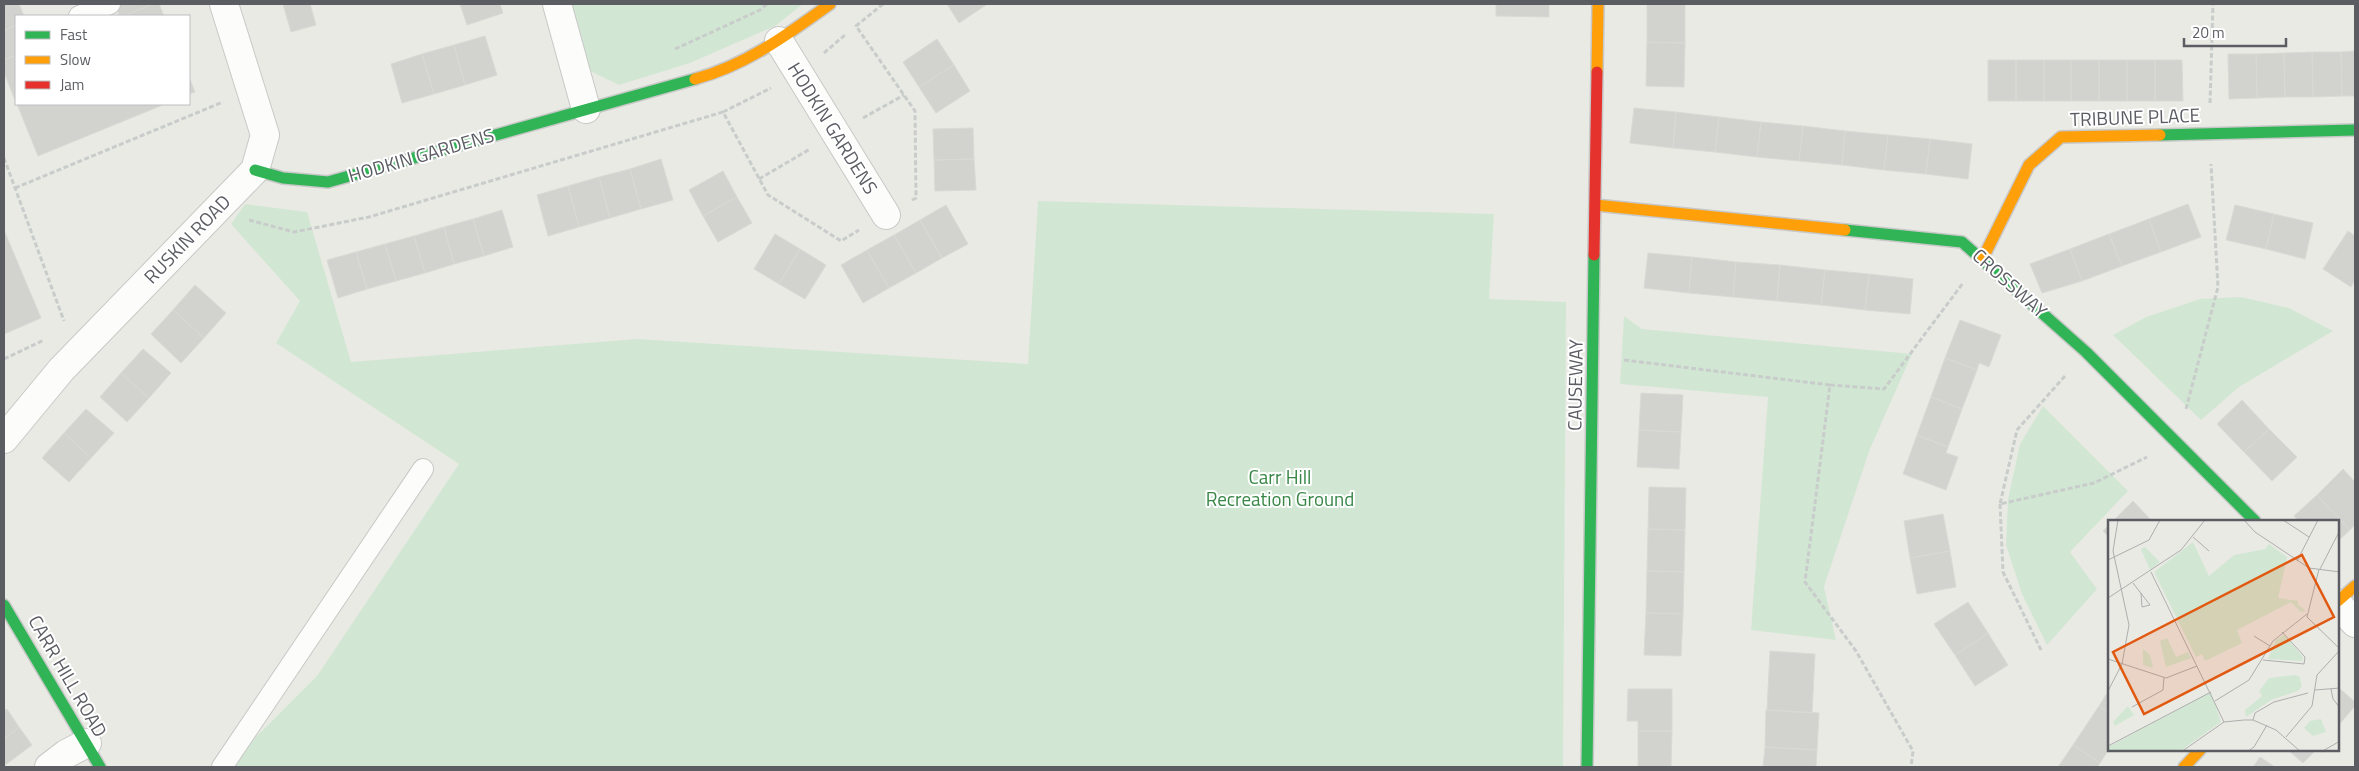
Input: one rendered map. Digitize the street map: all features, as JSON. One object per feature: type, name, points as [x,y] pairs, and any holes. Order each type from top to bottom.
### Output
[{"type":"street","name":"RUSKIN ROAD","points":[[4,439],[61,370],[255,170],[266,135],[224,4]]},
{"type":"street","points":[[557,4],[586,109]]},
{"type":"street","name":"HODKIN GARDENS","points":[[255,170],[283,178],[328,182],[723,71],[779,41],[830,4]]},
{"type":"street","name":"CAUSEWAY","points":[[1587,767],[1598,4]]},
{"type":"street","name":"HODKIN GARDENS","points":[[779,41],[886,215]]},
{"type":"street","name":"TRIBUNE PLACE","points":[[1983,258],[2029,165],[2061,137],[2355,130]]},
{"type":"street","name":"CROSSWAY","points":[[1595,205],[1962,242],[1983,258],[2086,352],[2254,520]]},
{"type":"street","points":[[2339,602],[2355,586]]},
{"type":"street","points":[[2339,604],[2355,623]]},
{"type":"street","name":"CARR HILL ROAD","points":[[4,605],[100,767]]},
{"type":"street","points":[[49,767],[66,754],[87,743]]},
{"type":"street","points":[[2184,767],[2199,751]]},
{"type":"lane","points":[[82,15],[110,4]]},
{"type":"lane","points":[[222,767],[423,469]]},
{"type":"path","points":[[666,53],[760,10],[768,4]]},
{"type":"path","points":[[215,211],[294,232],[369,217],[723,112],[768,195],[841,241],[916,198],[915,111],[856,26],[883,4]]},
{"type":"path","points":[[2000,504],[2094,483],[2177,443],[2218,287],[2210,132],[2212,4]]},
{"type":"path","points":[[15,188],[227,100]]},
{"type":"path","points":[[4,158],[67,329]]},
{"type":"path","points":[[1593,356],[1830,385],[1884,389],[1932,322],[1983,258]]},
{"type":"path","points":[[4,359],[51,336]]},
{"type":"path","points":[[2042,652],[2003,572],[2000,504],[2018,430],[2086,352]]},
{"type":"path","points":[[1830,385],[1805,582],[1856,651],[1913,751],[1911,767]]},
{"type":"green space","points":[[572,4],[803,4],[775,26],[690,63],[619,85],[590,71]]},
{"type":"green space","name":"Carr Hill Recreation Ground","points":[[1038,201],[1494,214],[1489,299],[1566,302],[1563,767],[226,767],[317,676],[459,464],[276,343],[300,301],[231,224],[245,204],[307,212],[351,362],[637,339],[1028,364]]},
{"type":"green space","points":[[2241,297],[2289,308],[2333,331],[2239,387],[2201,420],[2113,335],[2146,317],[2200,299]]},
{"type":"green space","points":[[1624,316],[1642,329],[1912,354],[1870,449],[1824,587],[1836,640],[1751,630],[1768,397],[1620,384]]},
{"type":"green space","points":[[2043,406],[2128,491],[2070,552],[2097,589],[2047,645],[2022,594],[2006,545],[2008,499],[2020,444]]},
{"type":"building","points":[[4,4],[19,4],[24,15],[15,15],[15,26],[4,31]]},
{"type":"building","points":[[114,4],[153,4],[126,15],[120,15]]},
{"type":"building","points":[[153,4],[159,4],[164,15],[126,15]]},
{"type":"building","points":[[283,4],[310,4],[316,25],[291,32]]},
{"type":"building","points":[[460,4],[500,4],[503,13],[467,25]]},
{"type":"building","points":[[947,4],[985,4],[986,5],[959,23]]},
{"type":"building","points":[[1496,4],[1549,4],[1549,17],[1496,16]]},
{"type":"building","points":[[1647,4],[1685,4],[1685,43],[1647,42]]},
{"type":"building","points":[[15,26],[15,55],[4,60],[4,31]]},
{"type":"building","points":[[485,36],[497,75],[465,85],[454,45]]},
{"type":"building","points":[[937,39],[954,65],[919,87],[903,62]]},
{"type":"building","points":[[1647,42],[1685,43],[1684,87],[1646,86]]},
{"type":"building","points":[[454,45],[465,85],[434,94],[422,54]]},
{"type":"building","points":[[2355,51],[2355,96],[2342,96],[2341,52]]},
{"type":"building","points":[[2312,52],[2313,97],[2285,97],[2284,53]]},
{"type":"building","points":[[2312,52],[2341,52],[2342,96],[2313,97]]},
{"type":"building","points":[[2284,53],[2285,97],[2257,98],[2256,54]]},
{"type":"building","points":[[422,54],[434,94],[402,103],[391,64]]},
{"type":"building","points":[[2228,54],[2256,54],[2257,98],[2229,99]]},
{"type":"building","points":[[15,55],[15,100],[4,72],[4,60]]},
{"type":"building","points":[[1988,60],[2016,60],[2016,101],[1988,101]]},
{"type":"building","points":[[2016,60],[2044,60],[2044,101],[2016,101]]},
{"type":"building","points":[[2044,60],[2071,60],[2071,101],[2044,101]]},
{"type":"building","points":[[2071,60],[2099,60],[2099,101],[2071,101]]},
{"type":"building","points":[[2099,60],[2127,60],[2127,101],[2099,101]]},
{"type":"building","points":[[2127,60],[2155,60],[2155,101],[2127,101]]},
{"type":"building","points":[[2155,60],[2182,60],[2183,101],[2155,101]]},
{"type":"building","points":[[954,65],[970,91],[936,113],[919,87]]},
{"type":"building","points":[[190,80],[195,92],[190,94]]},
{"type":"building","points":[[17,105],[163,105],[38,156]]},
{"type":"building","points":[[1634,108],[1676,112],[1673,148],[1630,143]]},
{"type":"building","points":[[1676,112],[1719,117],[1715,152],[1673,148]]},
{"type":"building","points":[[1719,117],[1761,122],[1757,157],[1715,152]]},
{"type":"building","points":[[1761,122],[1803,126],[1799,161],[1757,157]]},
{"type":"building","points":[[1803,126],[1845,131],[1842,165],[1799,161]]},
{"type":"building","points":[[973,128],[974,159],[934,160],[933,129]]},
{"type":"building","points":[[1845,131],[1888,135],[1884,170],[1842,165]]},
{"type":"building","points":[[1888,135],[1930,139],[1926,174],[1884,170]]},
{"type":"building","points":[[1930,139],[1972,144],[1968,179],[1926,174]]},
{"type":"building","points":[[661,159],[673,200],[641,209],[630,169]]},
{"type":"building","points":[[974,159],[976,190],[935,191],[934,160]]},
{"type":"building","points":[[630,169],[641,209],[610,218],[599,177]]},
{"type":"building","points":[[723,171],[737,197],[703,216],[689,190]]},
{"type":"building","points":[[599,177],[610,218],[579,227],[568,186]]},
{"type":"building","points":[[568,186],[579,227],[548,236],[537,195]]},
{"type":"building","points":[[737,197],[752,223],[718,242],[703,216]]},
{"type":"building","points":[[2188,204],[2201,237],[2161,252],[2149,219]]},
{"type":"building","points":[[946,205],[968,244],[942,258],[920,220]]},
{"type":"building","points":[[2235,205],[2274,214],[2266,249],[2226,240]]},
{"type":"building","points":[[502,210],[513,247],[484,256],[473,219]]},
{"type":"building","points":[[2274,214],[2313,223],[2305,259],[2266,249]]},
{"type":"building","points":[[473,219],[484,256],[454,264],[444,227]]},
{"type":"building","points":[[2149,219],[2161,252],[2122,266],[2109,234]]},
{"type":"building","points":[[920,220],[942,258],[916,273],[894,235]]},
{"type":"building","points":[[444,227],[454,264],[425,273],[414,236]]},
{"type":"building","points":[[4,230],[41,318],[4,334]]},
{"type":"building","points":[[2348,231],[2355,236],[2355,280],[2351,287],[2323,269]]},
{"type":"building","points":[[775,234],[800,249],[779,284],[754,269]]},
{"type":"building","points":[[2109,234],[2122,266],[2082,281],[2070,249]]},
{"type":"building","points":[[894,235],[916,273],[889,288],[867,250]]},
{"type":"building","points":[[414,236],[425,273],[396,281],[385,244]]},
{"type":"building","points":[[385,244],[396,281],[367,289],[356,252]]},
{"type":"building","points":[[800,249],[826,265],[805,299],[779,284]]},
{"type":"building","points":[[2070,249],[2082,281],[2042,293],[2030,264]]},
{"type":"building","points":[[867,250],[889,288],[863,303],[841,265]]},
{"type":"building","points":[[356,252],[367,289],[338,298],[327,260]]},
{"type":"building","points":[[1648,253],[1692,257],[1689,293],[1644,288]]},
{"type":"building","points":[[1692,257],[1736,262],[1733,297],[1689,293]]},
{"type":"building","points":[[1736,262],[1780,265],[1777,301],[1733,297]]},
{"type":"building","points":[[1780,265],[1825,270],[1821,305],[1777,301]]},
{"type":"building","points":[[1825,270],[1869,274],[1865,310],[1821,305]]},
{"type":"building","points":[[1869,274],[1913,279],[1910,314],[1865,310]]},
{"type":"building","points":[[195,285],[226,313],[204,338],[173,310]]},
{"type":"building","points":[[173,310],[204,338],[181,363],[151,334]]},
{"type":"building","points":[[1960,320],[2001,335],[1989,367],[1979,363],[1977,370],[1945,358]]},
{"type":"building","points":[[143,349],[171,373],[149,398],[121,373]]},
{"type":"building","points":[[1945,358],[1977,370],[1962,409],[1931,397]]},
{"type":"building","points":[[121,373],[149,398],[127,422],[100,397]]},
{"type":"building","points":[[1641,393],[1683,395],[1681,432],[1639,430]]},
{"type":"building","points":[[1931,397],[1962,409],[1948,447],[1917,435]]},
{"type":"building","points":[[2242,400],[2269,429],[2244,452],[2217,424]]},
{"type":"building","points":[[86,409],[114,433],[91,458],[64,433]]},
{"type":"building","points":[[2269,429],[2297,457],[2272,481],[2244,452]]},
{"type":"building","points":[[1639,430],[1681,432],[1679,469],[1637,467]]},
{"type":"building","points":[[64,433],[91,458],[69,482],[42,458]]},
{"type":"building","points":[[1917,435],[1948,447],[1946,453],[1958,457],[1946,490],[1903,474]]},
{"type":"building","points":[[2343,469],[2355,482],[2355,524],[2350,530],[2317,495]]},
{"type":"building","points":[[1649,487],[1686,488],[1685,530],[1648,529]]},
{"type":"building","points":[[2317,495],[2350,530],[2339,540],[2339,520],[2298,520],[2294,516]]},
{"type":"building","points":[[2133,501],[2151,520],[2114,520]]},
{"type":"building","points":[[1943,514],[1950,551],[1910,558],[1904,521]]},
{"type":"building","points":[[2108,526],[2108,536],[2103,531]]},
{"type":"building","points":[[1648,529],[1685,530],[1684,572],[1647,571]]},
{"type":"building","points":[[1950,551],[1956,587],[1917,594],[1910,558]]},
{"type":"building","points":[[1647,571],[1684,572],[1683,614],[1646,613]]},
{"type":"building","points":[[1968,602],[1988,633],[1955,655],[1934,624]]},
{"type":"building","points":[[1646,613],[1683,614],[1681,656],[1644,655]]},
{"type":"building","points":[[1988,633],[2008,665],[1975,686],[1955,655]]},
{"type":"building","points":[[1770,651],[1815,654],[1812,713],[1767,710]]},
{"type":"building","points":[[2339,688],[2355,702],[2355,706],[2339,725]]},
{"type":"building","points":[[1628,689],[1672,689],[1672,731],[1638,731],[1638,721],[1627,721]]},
{"type":"building","points":[[2108,692],[2108,712],[2099,706]]},
{"type":"building","points":[[2099,706],[2108,712],[2108,751],[2100,763],[2073,745]]},
{"type":"building","points":[[7,709],[19,727],[4,739],[4,711]]},
{"type":"building","points":[[1766,710],[1819,713],[1817,750],[1765,747]]},
{"type":"building","points":[[19,727],[32,745],[4,766],[4,739]]},
{"type":"building","points":[[1638,731],[1672,731],[1671,767],[1638,767]]},
{"type":"building","points":[[2073,745],[2100,763],[2097,767],[2058,767]]},
{"type":"building","points":[[1765,747],[1817,750],[1816,767],[1763,767]]},
{"type":"building","points":[[2289,751],[2315,751],[2303,763]]},
{"type":"building","points":[[2260,757],[2275,767],[2253,767]]},
{"type":"traffic: fast","points":[[255,170],[283,178],[328,182],[695,79]]},
{"type":"traffic: fast","points":[[2160,135],[2355,130]]},
{"type":"traffic: fast","points":[[1845,230],[1962,242],[2086,352],[2254,520]]},
{"type":"traffic: fast","points":[[1587,767],[1594,255]]},
{"type":"traffic: fast","points":[[4,605],[100,767]]},
{"type":"traffic: slow","points":[[695,79],[732,66],[766,48],[830,4]]},
{"type":"traffic: slow","points":[[1597,72],[1598,4]]},
{"type":"traffic: slow","points":[[1983,258],[2029,165],[2061,137],[2160,135]]},
{"type":"traffic: slow","points":[[1595,205],[1845,230]]},
{"type":"traffic: slow","points":[[2339,600],[2355,586]]},
{"type":"traffic: slow","points":[[2184,767],[2199,751]]},
{"type":"traffic: jam","points":[[1594,255],[1597,72]]}]
